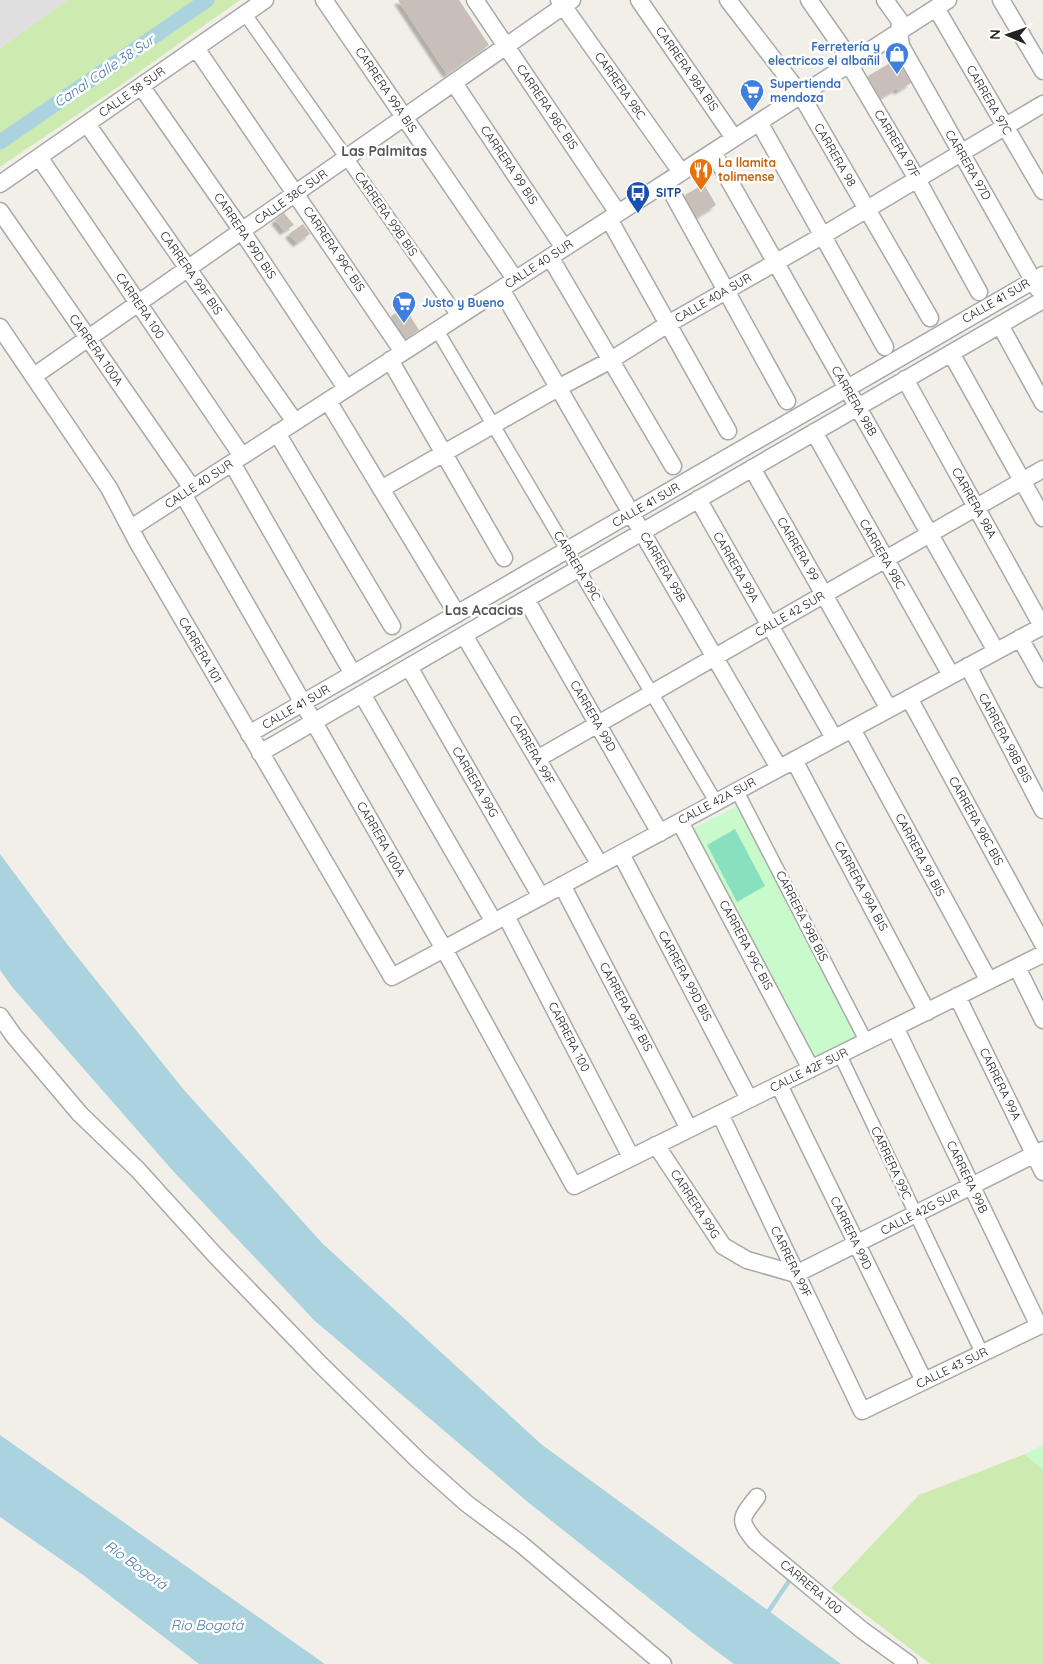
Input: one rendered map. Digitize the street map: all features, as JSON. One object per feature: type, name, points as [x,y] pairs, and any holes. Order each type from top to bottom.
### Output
[{"type":"street","name":"CALLE 38 SUR","points":[[0,184],[265,0]]},
{"type":"street","name":"CARRERA 99A BIS","points":[[324,0],[515,279]]},
{"type":"street","name":"CARRERA 98C BIS","points":[[475,0],[613,216]]},
{"type":"street","name":"CARRERA 98A BIS","points":[[639,0],[734,138]]},
{"type":"street","name":"CARRERA 98","points":[[728,0],[801,95],[930,318]]},
{"type":"street","name":"CARRERA 97F","points":[[808,0],[846,53],[855,74],[917,178],[980,292]]},
{"type":"street","name":"CARRERA 97D","points":[[885,0],[900,22],[901,46],[961,152],[1038,277],[1043,298]]},
{"type":"street","points":[[1001,0],[1043,71]]},
{"type":"street","name":"CALLE 38C SUR","points":[[34,376],[454,83],[565,2]]},
{"type":"street","name":"CARRERA 98C","points":[[565,2],[681,172]]},
{"type":"street","name":"CALLE 40 SUR","points":[[131,528],[942,4]]},
{"type":"street","name":"CARRERA 97C","points":[[942,4],[1005,126],[1043,192]]},
{"type":"street","name":"CARRERA 99B BIS","points":[[245,14],[458,316]]},
{"type":"street","name":"CARRERA 99C BIS","points":[[196,48],[296,193],[397,356]]},
{"type":"street","name":"CARRERA 99 BIS","points":[[454,83],[564,248]]},
{"type":"street","name":"CARRERA 99D BIS","points":[[141,86],[242,231],[346,388]]},
{"type":"street","name":"CALLE 40A SUR","points":[[382,489],[558,388],[611,360],[668,324],[776,263],[1043,104]]},
{"type":"street","points":[[758,122],[885,347]]},
{"type":"street","name":"CARRERA 99F BIS","points":[[87,124],[295,422]]},
{"type":"street","name":"CARRERA 98B","points":[[713,152],[996,651]]},
{"type":"street","name":"CARRERA 100","points":[[39,157],[138,303],[237,459],[353,674]]},
{"type":"street","points":[[666,182],[787,401]]},
{"type":"street","name":"CARRERA 100A","points":[[0,211],[88,338],[188,491],[303,703],[444,949],[574,1186]]},
{"type":"street","points":[[613,216],[668,324],[728,431]]},
{"type":"street","points":[[550,257],[673,466]]},
{"type":"street","name":"CALLE 41 SUR","points":[[249,734],[1038,277]]},
{"type":"street","name":"CARRERA 99B","points":[[501,289],[779,768]]},
{"type":"street","name":"CALLE 41 SUR","points":[[260,753],[952,353],[1043,298]]},
{"type":"street","points":[[1000,325],[1043,403]]},
{"type":"street","name":"CARRERA 101","points":[[0,327],[109,488],[249,734],[392,977]]},
{"type":"street","name":"CARRERA 99C","points":[[437,330],[716,802]]},
{"type":"street","points":[[952,353],[1043,518]]},
{"type":"street","points":[[397,356],[444,453],[504,558]]},
{"type":"street","name":"CARRERA 98A","points":[[906,379],[1043,626]]},
{"type":"street","points":[[328,401],[457,614]]},
{"type":"street","name":"CARRERA 98C","points":[[814,432],[951,675]]},
{"type":"street","points":[[277,433],[392,626]]},
{"type":"street","name":"CARRERA 99","points":[[752,468],[889,708]]},
{"type":"street","name":"CALLE 42 SUR","points":[[537,760],[1043,469]]},
{"type":"street","name":"CARRERA 99A","points":[[698,500],[834,738]]},
{"type":"street","name":"CARRERA 99D","points":[[526,599],[660,833]]},
{"type":"street","name":"CALLE 42A SUR","points":[[392,977],[1043,626]]},
{"type":"street","name":"CARRERA 99F","points":[[464,635],[600,865]]},
{"type":"street","points":[[1020,638],[1043,679]]},
{"type":"street","name":"CARRERA 98B BIS","points":[[968,666],[1043,810]]},
{"type":"street","name":"CARRERA 99G","points":[[409,667],[541,897]]},
{"type":"street","name":"CARRERA 100","points":[[362,694],[500,919],[631,1158]]},
{"type":"street","name":"CARRERA 98C BIS","points":[[909,698],[1043,944]]},
{"type":"street","name":"CARRERA 99 BIS","points":[[852,729],[989,981]]},
{"type":"street","name":"CARRERA 99A BIS","points":[[794,760],[927,1012]]},
{"type":"street","name":"CARRERA 99B BIS","points":[[737,791],[866,1042]]},
{"type":"street","name":"CARRERA 99C BIS","points":[[680,822],[811,1069]]},
{"type":"street","name":"CARRERA 99D BIS","points":[[621,854],[749,1099]]},
{"type":"street","name":"CARRERA 99F BIS","points":[[562,885],[689,1129]]},
{"type":"street","name":"CALLE 42F SUR","points":[[574,1186],[1043,954]]},
{"type":"street","points":[[1017,967],[1043,1020]]},
{"type":"street","name":"CARRERA 99A","points":[[957,996],[1039,1152],[1043,1172]]},
{"type":"street","points":[[0,1016],[14,1036],[80,1114],[138,1170],[214,1254],[308,1351],[419,1461],[466,1503],[521,1544],[663,1664]]},
{"type":"street","name":"CARRERA 99B","points":[[895,1027],[971,1186],[1041,1325]]},
{"type":"street","name":"CARRERA 99C","points":[[840,1055],[982,1353]]},
{"type":"street","name":"CARRERA 99D","points":[[778,1085],[924,1381]]},
{"type":"street","name":"CARRERA 99F","points":[[720,1114],[862,1411]]},
{"type":"street","name":"CARRERA 99G","points":[[656,1145],[723,1246],[748,1260],[796,1274]]},
{"type":"street","name":"CALLE 42G SUR","points":[[796,1274],[1039,1152]]},
{"type":"street","name":"CALLE 43 SUR","points":[[862,1411],[1041,1325]]},
{"type":"street","name":"CARRERA 100","points":[[757,1497],[743,1515],[744,1527],[755,1540],[862,1630],[909,1664]]},
{"type":"shaded area","points":[[0,0],[68,0],[0,48]]},
{"type":"green space","points":[[68,0],[240,0],[121,85],[0,167],[0,48]]},
{"type":"green space","points":[[737,806],[857,1037],[811,1061],[690,830]]},
{"type":"green space","points":[[735,829],[765,886],[737,902],[707,845]]},
{"type":"green space","points":[[1043,1445],[1043,1470],[1025,1454]]},
{"type":"green space","points":[[1025,1454],[1043,1470],[1043,1664],[930,1664],[831,1588],[919,1495]]},
{"type":"water","points":[[0,854],[67,944],[184,1090],[322,1243],[541,1444],[841,1664],[734,1664],[529,1503],[315,1321],[173,1171],[13,988],[0,970]]},
{"type":"water","name":"Rio Bogotá","points":[[0,1435],[324,1664],[199,1664],[83,1575],[0,1517]]},
{"type":"building","points":[[398,0],[459,0],[489,45],[447,74]]},
{"type":"building","points":[[897,59],[911,83],[898,91],[897,88],[880,98],[868,76]]},
{"type":"building","points":[[704,184],[716,205],[697,217],[685,195]]},
{"type":"building","points":[[284,213],[294,225],[284,231],[275,220]]},
{"type":"building","points":[[303,224],[310,234],[297,243],[289,234]]},
{"type":"building","name":"Justo y Bueno","points":[[405,308],[419,330],[406,338],[391,316]]},
{"type":"waterway","name":"Canal Calle 38 Sur","points":[[0,142],[207,0]]},
{"type":"waterway","points":[[766,1615],[789,1581]]},
{"type":"place","name":"Ferretería y electricos el albañil","points":[[897,75]]},
{"type":"place","name":"Supertienda mendoza","points":[[752,112]]},
{"type":"place","name":"La llamita tolimense","points":[[701,191]]},
{"type":"place","name":"SITP","points":[[638,214]]},
{"type":"place","name":"Justo y Bueno","points":[[404,324]]},
{"type":"district","name":"Las Palmitas","points":[[384,151]]},
{"type":"district","name":"Las Acacias","points":[[484,610]]},
{"type":"water label","name":"Río Bogotá","points":[[136,1565]]}]
